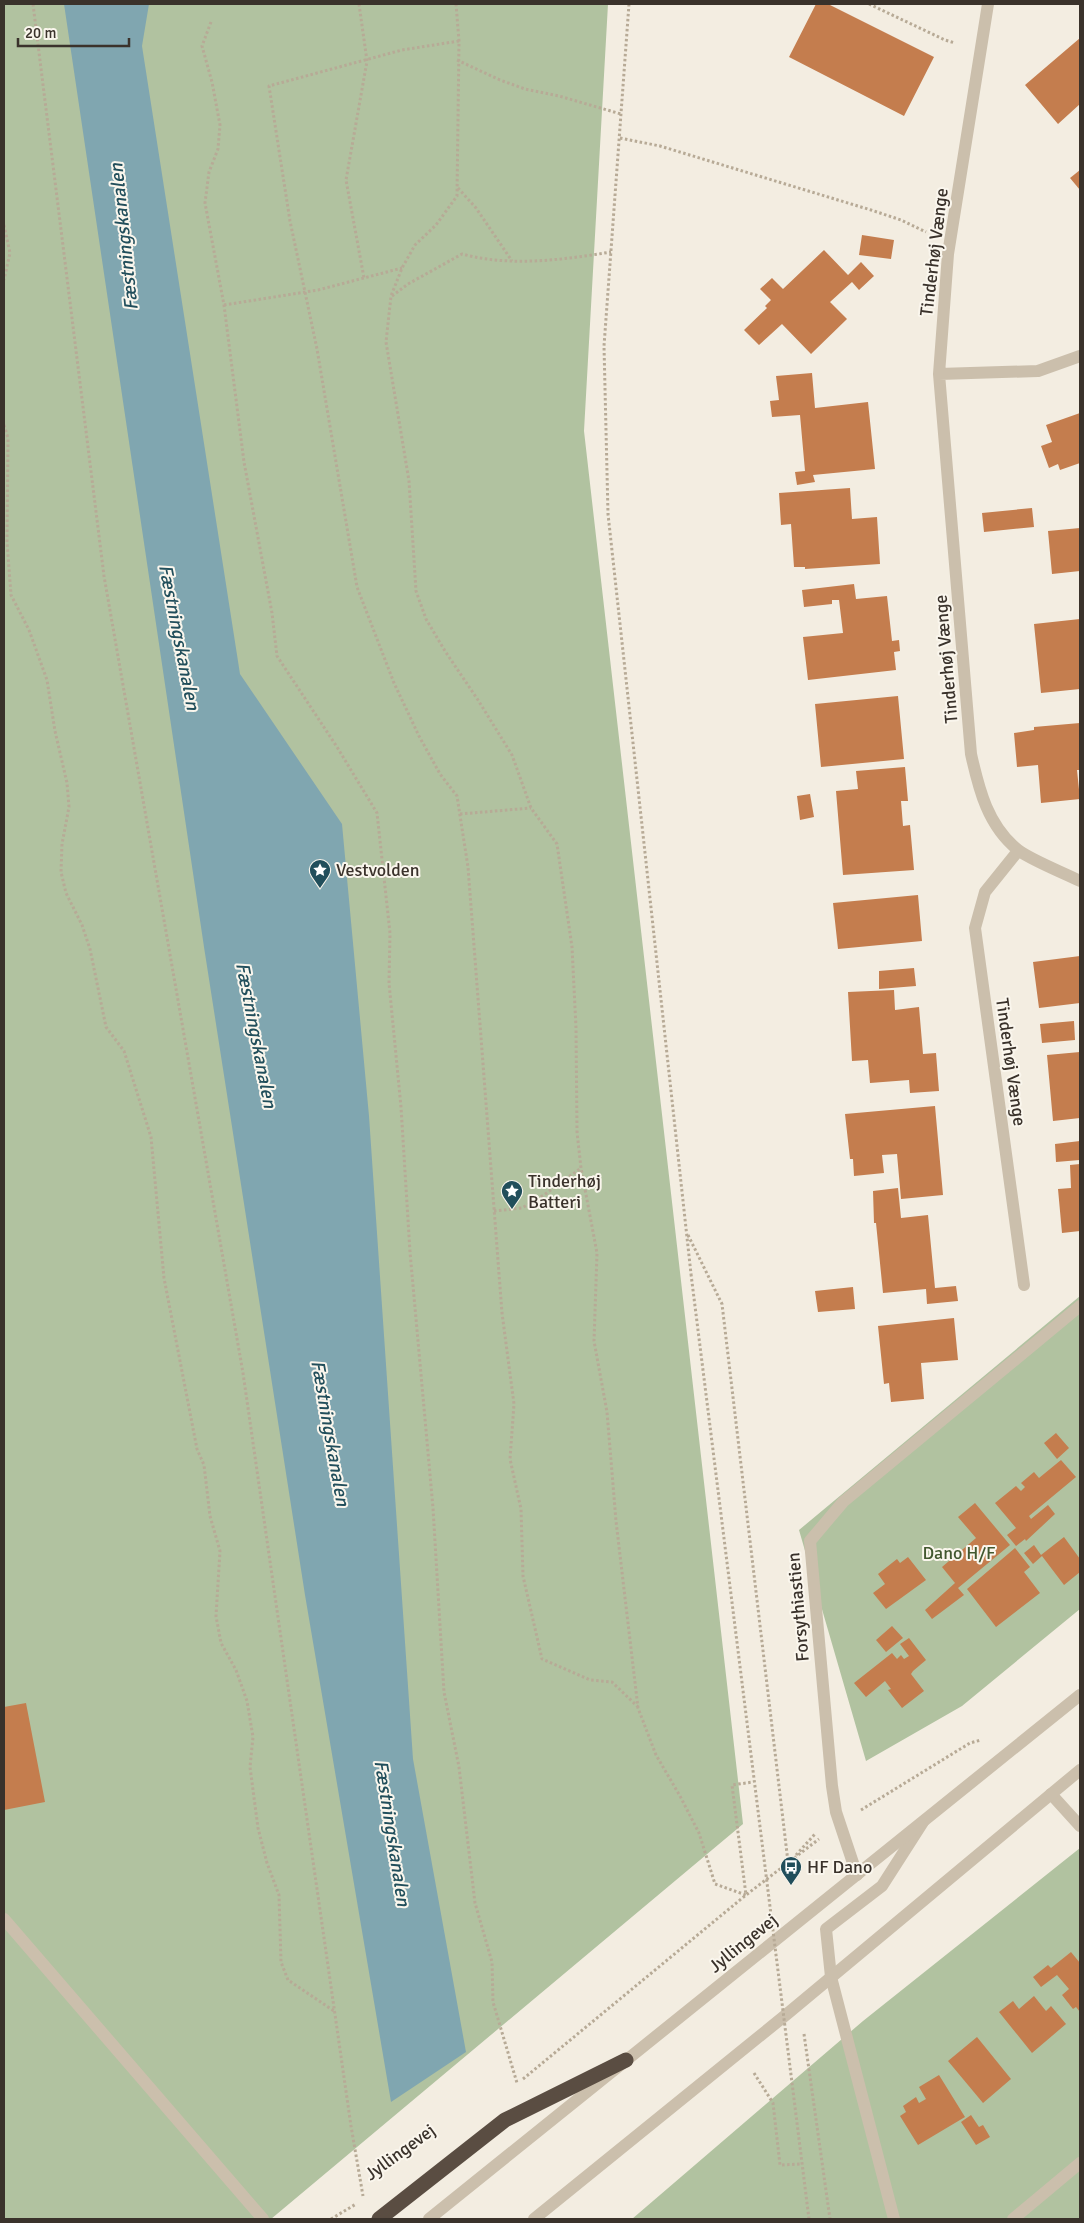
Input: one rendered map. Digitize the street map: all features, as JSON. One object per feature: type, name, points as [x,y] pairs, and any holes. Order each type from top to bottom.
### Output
[{"type":"highway","points":[[379,2219],[505,2120],[626,2060]]},
{"type":"street","name":"Tinderhøj Vænge","points":[[988,4],[949,244],[939,374],[971,754],[980,793],[994,823],[1018,850],[985,892],[976,928],[1024,1285]]},
{"type":"street","points":[[939,374],[1038,371],[1080,356]]},
{"type":"street","points":[[1018,850],[1080,882]]},
{"type":"street","name":"Forsythiastien","points":[[857,1875],[838,1818],[810,1541],[843,1502],[1080,1306]]},
{"type":"street","name":"Jyllingevej","points":[[429,2219],[1080,1695]]},
{"type":"street","points":[[534,2219],[741,2052],[1080,1770]]},
{"type":"street","points":[[1051,1794],[1080,1826]]},
{"type":"street","points":[[894,2219],[831,1977],[826,1929],[882,1886],[925,1820]]},
{"type":"street","points":[[4,1919],[263,2219]]},
{"type":"street","points":[[1013,2219],[1080,2163]]},
{"type":"path","points":[[33,4],[104,576],[243,1373],[350,2126],[364,2199]]},
{"type":"path","points":[[359,4],[367,61],[346,180],[364,278]]},
{"type":"path","points":[[456,4],[459,41],[457,60],[458,196],[436,225],[415,245],[402,268],[391,296],[386,342],[410,481],[416,591],[426,619],[512,755],[531,808],[557,844],[570,938],[576,1028],[577,1132],[581,1168],[597,1253],[594,1342],[607,1412],[616,1521],[638,1708],[656,1755],[699,1833],[715,1884],[746,1895],[732,1785],[753,1782]]},
{"type":"path","points":[[629,4],[604,346],[608,514],[691,1274],[809,2219]]},
{"type":"path","points":[[869,4],[945,40],[981,48]]},
{"type":"path","points":[[211,22],[202,46],[212,82],[220,125],[218,149],[209,172],[205,203],[224,305],[244,462],[272,613],[277,656],[337,747],[377,813],[390,933],[389,983],[401,1107],[410,1252],[433,1508],[444,1692],[459,1767],[475,1903],[492,1962],[493,2002],[517,2083]]},
{"type":"path","points":[[459,41],[402,50],[367,61],[299,76],[269,86],[282,173],[303,292],[317,349],[357,587],[394,683],[419,736],[440,774],[457,796],[468,867],[502,1312],[507,1364],[514,1404],[510,1459],[521,1509],[523,1576],[542,1659],[590,1680],[612,1682],[638,1708]]},
{"type":"path","points":[[457,60],[500,80],[525,89],[559,96],[622,114]]},
{"type":"path","points":[[620,138],[660,146],[871,210],[901,220],[949,244]]},
{"type":"path","points":[[458,187],[476,208],[512,261]]},
{"type":"path","points":[[4,225],[10,253],[4,280]]},
{"type":"path","points":[[391,296],[408,284],[462,254],[481,260],[512,261],[581,257],[611,252]]},
{"type":"path","points":[[224,305],[303,292],[402,268]]},
{"type":"path","points":[[4,425],[8,438],[8,542],[12,595],[29,630],[47,680],[55,731],[67,782],[69,807],[62,844],[61,872],[66,893],[82,925],[90,949],[106,1027],[124,1051],[151,1137],[164,1278],[197,1449],[204,1465],[210,1516],[220,1551],[216,1616],[221,1643],[236,1670],[247,1701],[253,1737],[250,1767],[258,1828],[279,1895],[281,1962],[288,1980],[334,2012]]},
{"type":"path","points":[[460,814],[531,808]]},
{"type":"path","points":[[494,1211],[522,1208],[544,1195],[581,1168]]},
{"type":"path","points":[[686,1231],[722,1304],[788,1863]]},
{"type":"path","points":[[788,1863],[838,1818],[970,1743],[988,1738]]},
{"type":"path","points":[[788,1863],[838,1818]]},
{"type":"path","name":"Jyllingevej","points":[[510,2090],[746,1895],[788,1863]]},
{"type":"path","points":[[799,2004],[830,2219]]},
{"type":"path","points":[[741,2052],[773,2103],[780,2164],[802,2164]]},
{"type":"path","name":"Jyllingevej","points":[[331,2219],[371,2195]]},
{"type":"green space","name":"Vestvolden","points":[[4,4],[608,4],[584,431],[743,1824],[271,2219],[4,2219]]},
{"type":"green space","name":"Dano H/F","points":[[1080,1296],[1080,1609],[962,1706],[866,1761],[799,1530]]},
{"type":"green space","points":[[1080,1848],[1080,2219],[632,2219],[863,2021]]},
{"type":"water","name":"Fæstningskanalen","points":[[64,4],[149,4],[142,46],[240,674],[342,824],[369,1116],[413,1759],[466,2052],[391,2102],[305,1595],[204,947]]},
{"type":"building","points":[[816,4],[828,4],[934,57],[904,116],[789,57]]},
{"type":"building","points":[[1080,38],[1080,104],[1058,124],[1025,85]]},
{"type":"building","points":[[1080,170],[1080,190],[1070,178]]},
{"type":"building","points":[[862,235],[894,240],[891,259],[859,255]]},
{"type":"building","points":[[824,250],[848,275],[861,262],[874,276],[859,290],[852,282],[830,302],[847,319],[811,354],[782,324],[759,345],[744,330],[767,308],[765,306],[771,300],[760,289],[772,278],[783,289]]},
{"type":"building","points":[[812,373],[815,408],[868,402],[875,469],[813,475],[815,482],[797,485],[795,472],[805,471],[800,415],[772,417],[770,401],[779,400],[776,376]]},
{"type":"building","points":[[1080,413],[1080,463],[1060,470],[1058,464],[1049,468],[1041,446],[1052,442],[1046,425]]},
{"type":"building","points":[[850,488],[852,519],[877,517],[880,564],[805,569],[805,567],[794,567],[791,524],[781,525],[779,493]]},
{"type":"building","points":[[1032,508],[1034,527],[984,532],[982,513]]},
{"type":"building","points":[[1080,528],[1080,571],[1052,574],[1048,531]]},
{"type":"building","points":[[854,584],[856,599],[887,596],[892,641],[899,640],[900,651],[894,652],[896,670],[808,680],[803,637],[843,633],[839,600],[832,600],[832,604],[804,607],[802,590]]},
{"type":"building","points":[[1080,619],[1080,689],[1041,693],[1034,624]]},
{"type":"building","points":[[898,696],[904,759],[821,767],[815,704]]},
{"type":"building","points":[[1080,723],[1080,770],[1077,770],[1080,799],[1041,803],[1038,765],[1017,767],[1014,733],[1034,730],[1034,727]]},
{"type":"building","points":[[905,767],[908,801],[901,801],[903,826],[910,825],[914,870],[843,875],[836,791],[858,789],[856,771]]},
{"type":"building","points":[[810,794],[814,817],[800,820],[797,796]]},
{"type":"building","points":[[918,895],[922,941],[838,949],[833,903]]},
{"type":"building","points":[[1080,956],[1080,1003],[1039,1008],[1033,962]]},
{"type":"building","points":[[914,968],[916,986],[879,989],[879,971]]},
{"type":"building","points":[[894,990],[895,1010],[919,1007],[923,1054],[936,1053],[939,1091],[910,1093],[909,1080],[870,1083],[868,1060],[852,1061],[848,992]]},
{"type":"building","points":[[1074,1021],[1075,1040],[1042,1043],[1040,1024]]},
{"type":"building","points":[[1080,1052],[1080,1118],[1053,1121],[1047,1055]]},
{"type":"building","points":[[935,1106],[943,1195],[901,1199],[897,1154],[882,1155],[884,1173],[854,1176],[853,1159],[850,1159],[845,1114]]},
{"type":"building","points":[[1080,1141],[1080,1160],[1056,1162],[1055,1144]]},
{"type":"building","points":[[1080,1164],[1080,1231],[1062,1233],[1058,1189],[1071,1188],[1070,1165]]},
{"type":"building","points":[[898,1188],[901,1218],[928,1215],[935,1288],[956,1286],[958,1301],[927,1304],[926,1289],[883,1293],[876,1223],[874,1223],[873,1191]]},
{"type":"building","points":[[853,1287],[855,1309],[818,1312],[815,1291]]},
{"type":"building","points":[[954,1318],[958,1360],[921,1363],[924,1399],[891,1402],[889,1383],[884,1384],[878,1326]]},
{"type":"building","points":[[1056,1433],[1069,1448],[1057,1459],[1044,1443]]},
{"type":"building","points":[[1061,1460],[1076,1477],[1029,1516],[1031,1519],[1048,1505],[1055,1514],[1026,1541],[1025,1539],[1016,1546],[1007,1535],[1016,1528],[995,1503],[1016,1486],[1021,1491],[1025,1487],[1021,1483],[1034,1472],[1039,1478]]},
{"type":"building","points":[[975,1503],[1010,1545],[958,1588],[964,1595],[932,1619],[925,1610],[955,1583],[942,1567],[976,1538],[958,1517]]},
{"type":"building","points":[[1064,1537],[1080,1559],[1080,1572],[1064,1585],[1042,1556],[1033,1564],[1024,1553],[1034,1545],[1041,1555]]},
{"type":"building","points":[[1015,1548],[1030,1567],[1024,1572],[1040,1593],[996,1627],[967,1589]]},
{"type":"building","points":[[908,1557],[926,1580],[886,1609],[873,1593],[885,1584],[878,1574],[897,1559],[900,1563]]},
{"type":"building","points":[[892,1626],[903,1638],[886,1652],[876,1640]]},
{"type":"building","points":[[909,1638],[926,1660],[911,1674],[924,1691],[902,1708],[888,1690],[891,1689],[885,1681],[866,1697],[854,1683],[892,1653],[897,1659],[901,1655],[904,1659],[909,1656],[900,1644]]},
{"type":"building","points":[[26,1703],[45,1802],[4,1810],[4,1707]]},
{"type":"building","points":[[1071,1952],[1080,1963],[1080,2012],[1076,2007],[1073,2009],[1062,1995],[1069,1989],[1057,1975],[1041,1987],[1033,1977],[1048,1965],[1051,1968]]},
{"type":"building","points":[[1034,1996],[1046,2011],[1051,2006],[1066,2024],[1032,2053],[999,2012],[1013,2001],[1019,2009]]},
{"type":"building","points":[[977,2037],[1011,2079],[983,2103],[948,2061]]},
{"type":"building","points":[[939,2075],[965,2117],[918,2145],[900,2116],[906,2112],[903,2106],[916,2097],[919,2103],[926,2099],[919,2087]]},
{"type":"building","points":[[971,2115],[979,2127],[983,2125],[990,2137],[976,2145],[961,2122]]},
{"type":"place","name":"Vestvolden","points":[[320,889]]},
{"type":"place","name":"Tinderhøj Batteri","points":[[512,1210]]},
{"type":"place","name":"HF Dano","points":[[791,1886]]}]
